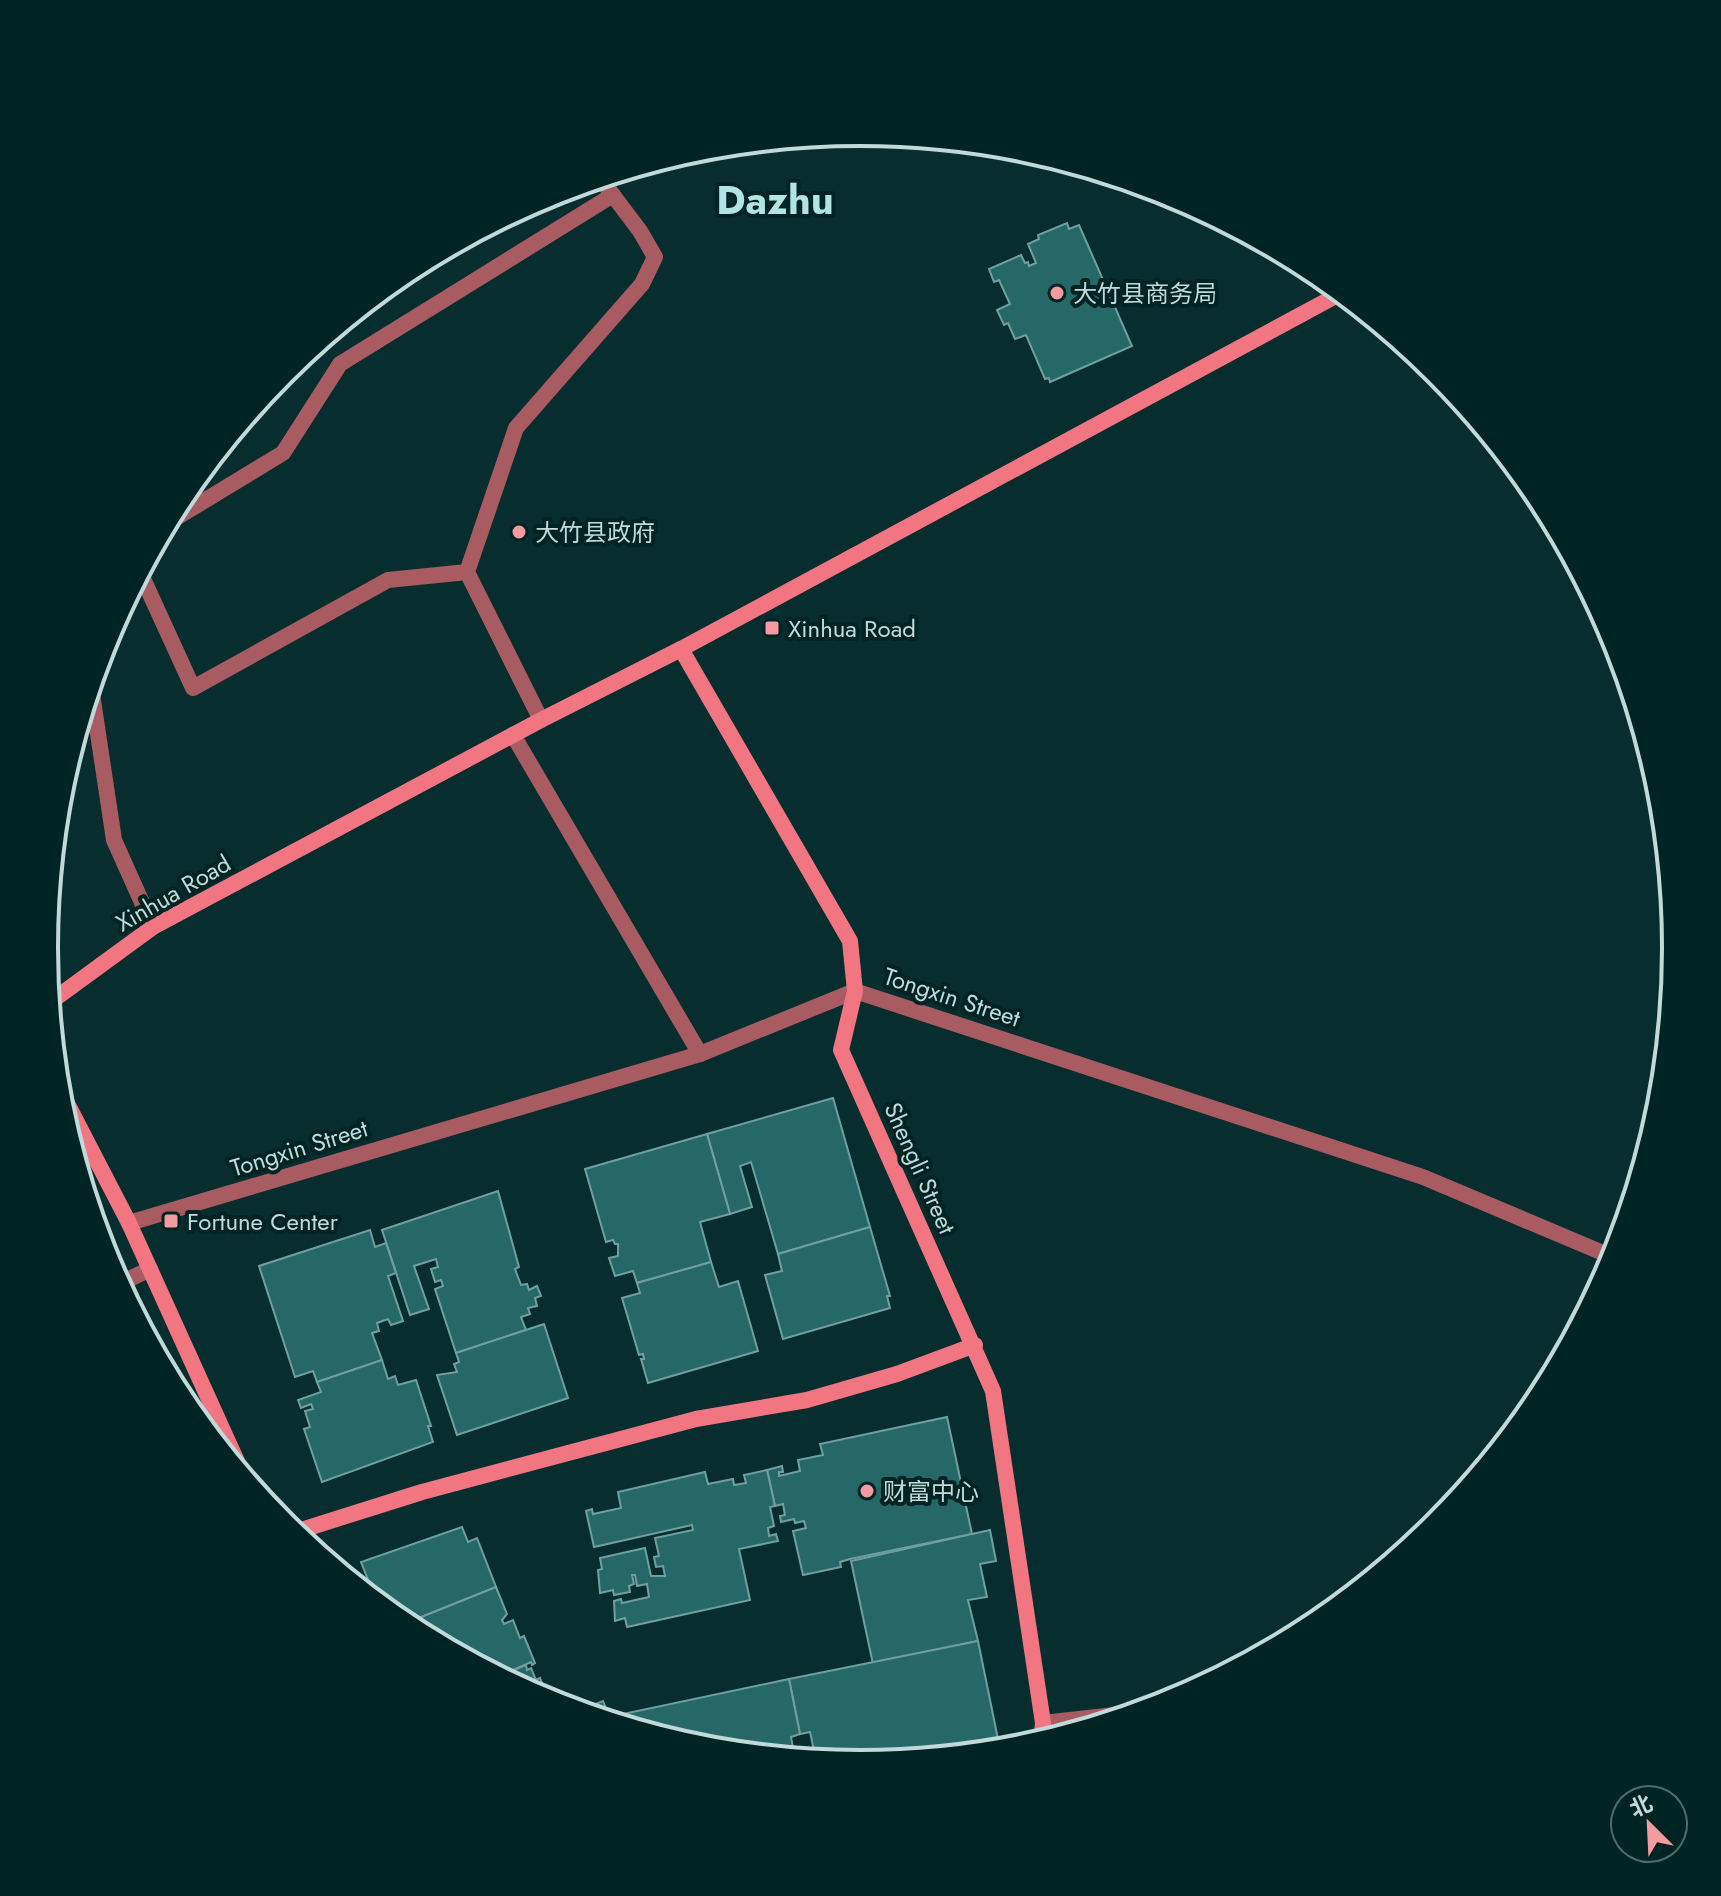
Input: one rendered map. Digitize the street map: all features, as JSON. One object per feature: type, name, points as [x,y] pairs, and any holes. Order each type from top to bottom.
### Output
[{"type":"street","points":[[541,720],[467,572],[516,428],[642,284],[655,257],[607,187]]},
{"type":"street","points":[[188,511],[283,453],[340,364],[613,195]]},
{"type":"street","name":"Xinhua Road","points":[[60,995],[153,927],[681,649],[1331,298]]},
{"type":"street","points":[[146,584],[193,688],[388,580],[467,572]]},
{"type":"street","name":"Shengli Street","points":[[681,649],[850,941],[855,991],[841,1050],[993,1391],[1042,1729]]},
{"type":"street","points":[[95,710],[114,840],[153,927]]},
{"type":"street","points":[[513,735],[700,1054]]},
{"type":"street","name":"Tongxin Street","points":[[129,1223],[700,1054],[855,991],[1423,1177],[1603,1253]]},
{"type":"street","points":[[77,1123],[129,1223],[228,1442]]},
{"type":"street","points":[[130,1279],[150,1269]]},
{"type":"street","points":[[307,1528],[422,1492],[696,1419],[807,1400],[897,1374],[975,1345]]},
{"type":"street","points":[[1043,1723],[1083,1719]]},
{"type":"building","name":"大竹县商务局","points":[[1067,223],[1069,229],[1079,225],[1132,346],[1050,382],[1049,378],[1045,379],[1026,335],[1015,339],[1008,323],[1004,325],[997,310],[1010,304],[999,280],[994,282],[989,269],[1021,255],[1029,266],[1036,263],[1028,244],[1039,239],[1038,235]]},
{"type":"building","points":[[833,1098],[870,1227],[778,1254],[751,1162],[740,1166],[752,1207],[730,1214],[707,1134]]},
{"type":"building","points":[[707,1134],[730,1214],[700,1222],[711,1262],[637,1283],[633,1271],[615,1276],[609,1258],[618,1256],[618,1244],[613,1240],[606,1242],[585,1169]]},
{"type":"building","points":[[498,1191],[521,1285],[527,1284],[529,1290],[537,1286],[541,1296],[535,1298],[537,1306],[528,1308],[530,1314],[521,1317],[526,1330],[456,1353],[435,1289],[443,1286],[441,1280],[435,1282],[431,1269],[438,1267],[436,1259],[414,1266],[429,1309],[410,1315],[382,1230]]},
{"type":"building","points":[[870,1227],[890,1296],[887,1296],[890,1308],[783,1339],[765,1275],[782,1271],[778,1254]]},
{"type":"building","points":[[370,1230],[375,1247],[386,1243],[396,1273],[388,1276],[403,1321],[391,1325],[388,1319],[377,1323],[379,1331],[372,1333],[382,1360],[317,1382],[313,1371],[295,1377],[259,1266]]},
{"type":"building","points":[[711,1262],[719,1287],[738,1281],[758,1351],[648,1383],[641,1359],[644,1359],[643,1354],[639,1355],[622,1298],[640,1293],[637,1283]]},
{"type":"building","points":[[544,1324],[568,1398],[457,1435],[437,1375],[457,1372],[454,1364],[459,1362],[456,1353]]},
{"type":"building","points":[[382,1360],[388,1379],[395,1376],[398,1385],[416,1380],[433,1442],[322,1482],[304,1429],[310,1427],[305,1411],[313,1409],[311,1404],[301,1408],[298,1400],[321,1392],[317,1382]]},
{"type":"building","name":"财富中心","points":[[947,1417],[972,1534],[850,1559],[840,1562],[841,1567],[803,1575],[793,1531],[806,1528],[804,1521],[795,1523],[794,1519],[781,1522],[780,1516],[785,1515],[783,1504],[775,1506],[767,1470],[782,1466],[783,1472],[779,1472],[779,1476],[800,1471],[798,1460],[823,1455],[820,1444]]},
{"type":"building","points":[[767,1470],[775,1506],[770,1507],[774,1526],[768,1528],[769,1536],[776,1534],[778,1541],[739,1549],[750,1600],[627,1627],[625,1618],[615,1621],[614,1601],[621,1599],[622,1603],[649,1597],[647,1584],[637,1586],[635,1575],[632,1575],[634,1584],[629,1586],[630,1592],[614,1595],[613,1590],[600,1593],[600,1558],[645,1548],[651,1576],[665,1576],[663,1566],[656,1567],[654,1557],[659,1556],[655,1538],[693,1530],[692,1525],[594,1547],[586,1511],[592,1509],[593,1514],[621,1508],[618,1492],[705,1472],[708,1484],[733,1479],[734,1485],[746,1483],[744,1475]]},
{"type":"building","points":[[462,1527],[468,1542],[477,1538],[496,1587],[419,1618],[369,1583],[361,1562]]},
{"type":"building","name":"财富中心","points":[[990,1530],[996,1561],[980,1564],[987,1597],[968,1600],[978,1641],[873,1664],[851,1561]]},
{"type":"building","points":[[496,1587],[507,1614],[502,1620],[504,1624],[513,1620],[520,1638],[524,1636],[535,1663],[512,1670],[419,1618]]},
{"type":"building","points":[[978,1641],[998,1738],[913,1749],[814,1749],[810,1732],[800,1734],[789,1679]]},
{"type":"building","points":[[526,1665],[527,1670],[531,1668],[536,1680],[540,1678],[543,1684],[512,1671]]},
{"type":"building","points":[[789,1679],[800,1734],[791,1737],[793,1748],[756,1744],[704,1735],[623,1714]]},
{"type":"building","points":[[603,1701],[606,1709],[603,1708],[594,1705]]},
{"type":"place","name":"大竹县商务局","points":[[1057,293]]},
{"type":"place","name":"大竹县政府","points":[[519,532]]},
{"type":"place","name":"Xinhua Road","points":[[772,628]]},
{"type":"place","name":"Fortune Center","points":[[171,1221]]},
{"type":"place","name":"财富中心","points":[[867,1491]]},
{"type":"district","name":"Dazhu","points":[[775,200]]}]
